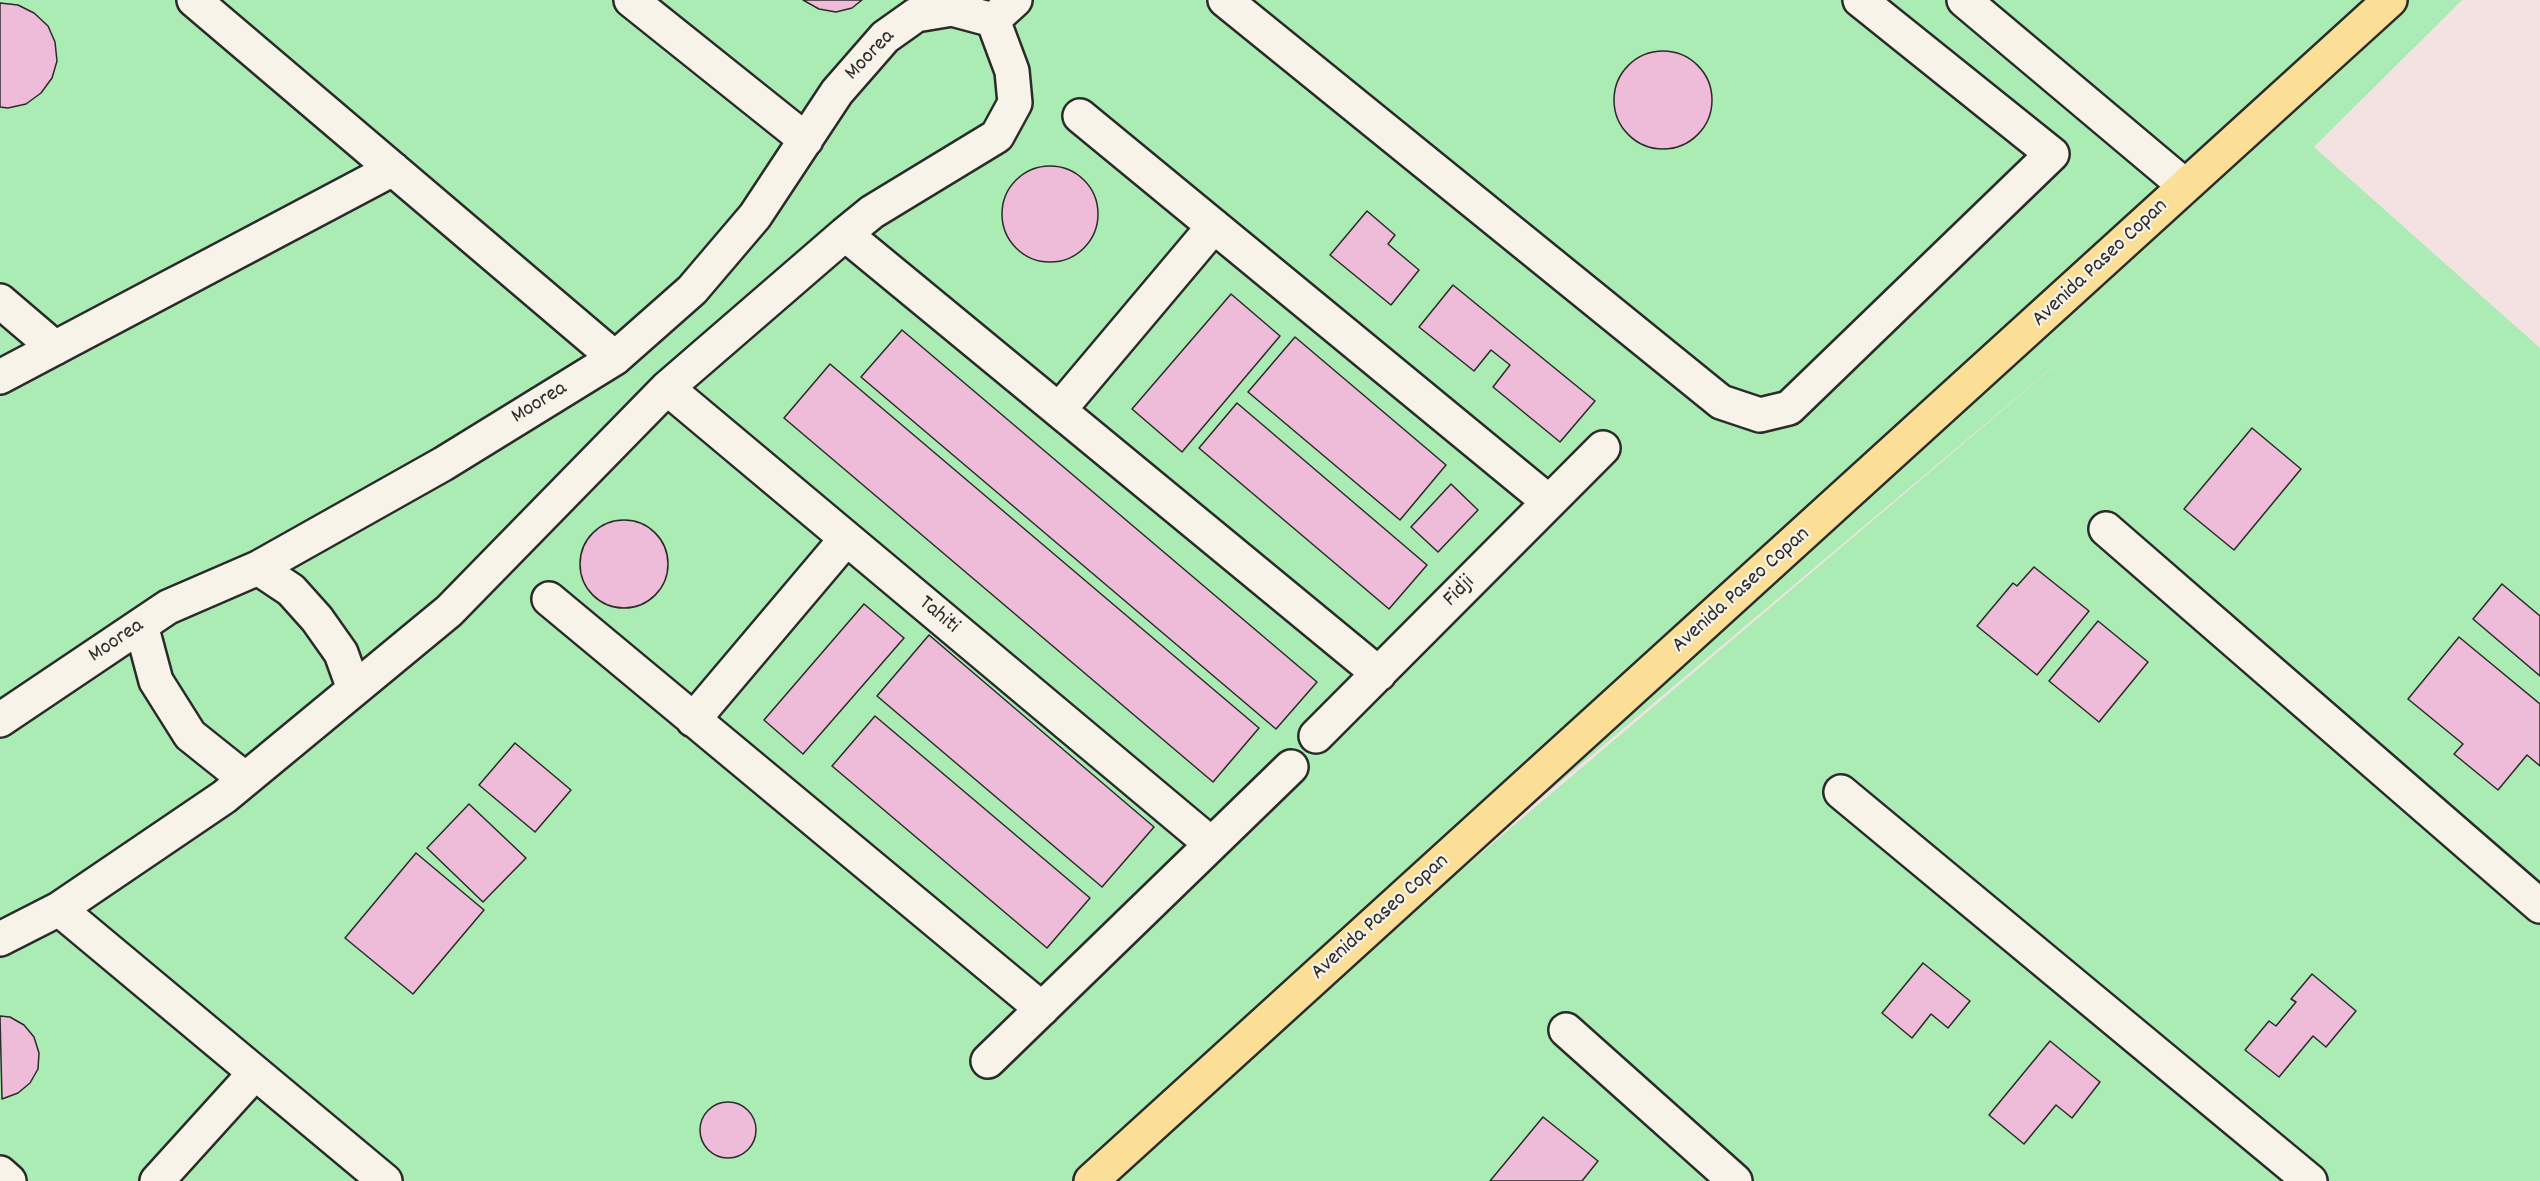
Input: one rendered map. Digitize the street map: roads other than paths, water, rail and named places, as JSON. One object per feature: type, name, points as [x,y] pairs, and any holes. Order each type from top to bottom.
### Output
[{"type":"main road","name":"Avenida Paseo Copan","points":[[1091,1181],[2119,249],[2184,185],[2390,0]]},
{"type":"street","points":[[194,0],[615,358]]},
{"type":"street","points":[[631,0],[806,140]]},
{"type":"street","points":[[1225,0],[1720,402],[1760,415],[1789,408],[2052,154],[1860,0]]},
{"type":"street","points":[[1964,0],[2184,185]]},
{"type":"street","name":"Moorea","points":[[3,715],[168,607],[258,568],[443,464],[615,358],[692,290],[755,216],[837,92],[885,37],[916,15],[952,9],[1004,10]]},
{"type":"street","points":[[0,939],[59,909],[224,797],[449,611],[666,388],[845,234],[872,212],[997,136],[1015,103],[1004,10]]},
{"type":"street","points":[[1080,116],[1549,502]]},
{"type":"street","points":[[0,377],[393,169]]},
{"type":"street","points":[[1059,410],[1214,226]]},
{"type":"street","points":[[845,234],[1379,674]]},
{"type":"street","points":[[0,301],[56,348]]},
{"type":"street","name":"Tahiti","points":[[666,388],[1210,843]]},
{"type":"street","name":"Fidji","points":[[1316,736],[1603,448]]},
{"type":"street","points":[[2106,529],[2540,906]]},
{"type":"street","points":[[693,720],[846,539]]},
{"type":"street","points":[[258,568],[291,590],[317,619],[341,653],[354,690]]},
{"type":"street","points":[[549,599],[1042,1009]]},
{"type":"street","points":[[141,625],[156,681],[190,735],[245,779]]},
{"type":"street","points":[[988,1061],[1210,843],[1291,767]]},
{"type":"street","points":[[1841,792],[2310,1181]]},
{"type":"street","points":[[59,909],[385,1181]]},
{"type":"street","points":[[1566,1030],[1735,1181]]},
{"type":"street","points":[[157,1181],[254,1074]]},
{"type":"street","points":[[0,1173],[9,1181]]}]
